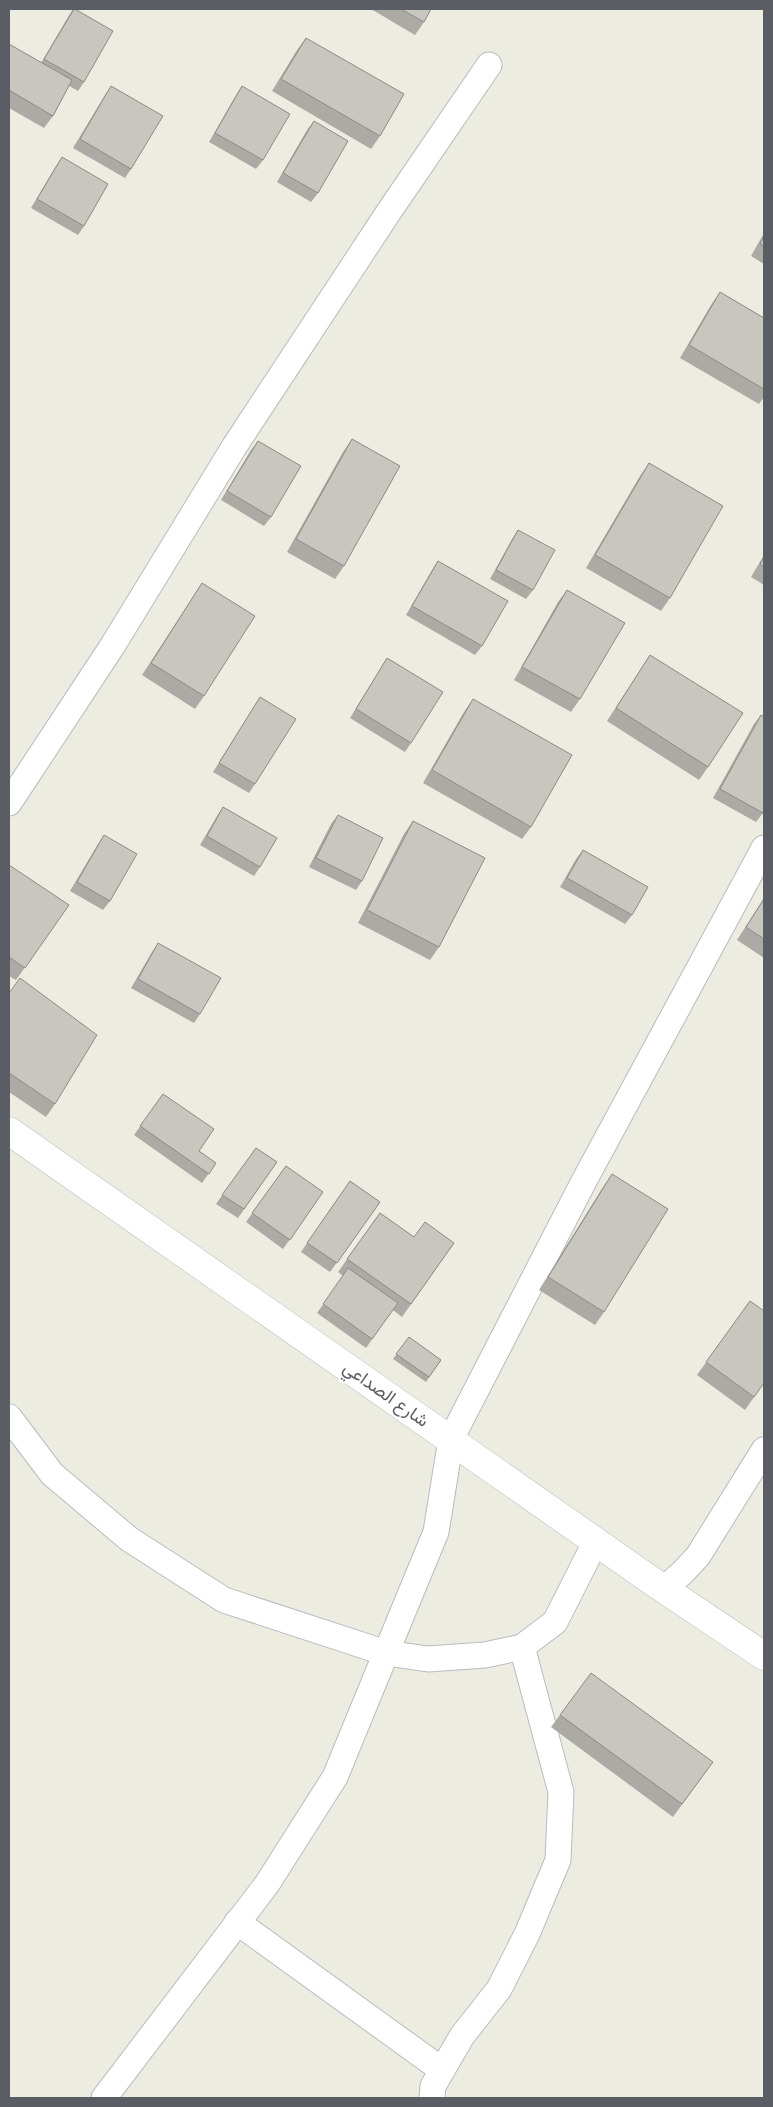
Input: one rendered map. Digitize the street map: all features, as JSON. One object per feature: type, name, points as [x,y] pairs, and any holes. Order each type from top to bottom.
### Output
[{"type":"street","points":[[9,803],[113,645],[234,447],[388,213],[489,65]]},
{"type":"street","points":[[104,2098],[267,1884],[335,1777],[436,1532],[451,1439],[589,1173],[764,848]]},
{"type":"street","name":"شارع الصداعي","points":[[9,1131],[664,1589],[764,1656]]},
{"type":"street","points":[[9,1416],[52,1474],[115,1528],[224,1600],[386,1653],[428,1659],[485,1655],[522,1647],[555,1622],[596,1541]]},
{"type":"street","points":[[664,1589],[684,1572],[698,1556],[764,1450]]},
{"type":"street","points":[[432,2098],[433,2086],[462,2036],[500,1989],[527,1934],[558,1860],[561,1792],[522,1647]]},
{"type":"street","points":[[237,1922],[442,2070]]},
{"type":"building","points":[[74,9],[113,31],[84,82],[44,59]]},
{"type":"building","points":[[401,9],[431,9],[424,22]]},
{"type":"building","points":[[306,38],[404,94],[380,136],[281,79]]},
{"type":"building","points":[[9,44],[72,80],[53,116],[9,90]]},
{"type":"building","points":[[111,86],[163,116],[131,169],[80,139]]},
{"type":"building","points":[[242,86],[290,114],[263,160],[215,133]]},
{"type":"building","points":[[314,121],[348,141],[318,193],[283,173]]},
{"type":"building","points":[[62,157],[108,184],[84,226],[37,199]]},
{"type":"building","points":[[764,236],[764,246],[760,244]]},
{"type":"building","points":[[720,292],[764,318],[764,389],[689,345]]},
{"type":"building","points":[[352,439],[400,466],[344,566],[296,539]]},
{"type":"building","points":[[258,441],[301,466],[271,517],[227,491]]},
{"type":"building","points":[[649,463],[723,506],[670,598],[595,555]]},
{"type":"building","points":[[518,530],[555,550],[533,590],[496,570]]},
{"type":"building","points":[[764,557],[764,567],[760,564]]},
{"type":"building","points":[[438,561],[508,601],[482,646],[412,606]]},
{"type":"building","points":[[202,583],[255,616],[204,696],[151,663]]},
{"type":"building","points":[[567,590],[625,623],[580,699],[522,667]]},
{"type":"building","points":[[650,655],[743,713],[708,767],[616,708]]},
{"type":"building","points":[[387,658],[443,692],[411,743],[356,709]]},
{"type":"building","points":[[260,697],[296,719],[255,784],[219,763]]},
{"type":"building","points":[[473,699],[572,755],[531,827],[432,770]]},
{"type":"building","points":[[761,715],[764,717],[763,813],[720,789]]},
{"type":"building","points":[[223,807],[277,838],[260,867],[207,836]]},
{"type":"building","points":[[338,815],[383,838],[362,881],[316,858]]},
{"type":"building","points":[[413,821],[485,858],[439,947],[367,910]]},
{"type":"building","points":[[104,835],[137,854],[110,901],[77,882]]},
{"type":"building","points":[[583,850],[648,887],[632,915],[567,878]]},
{"type":"building","points":[[9,865],[69,905],[25,968],[9,957]]},
{"type":"building","points":[[764,899],[764,939],[746,927]]},
{"type":"building","points":[[158,943],[221,978],[200,1014],[138,979]]},
{"type":"building","points":[[20,978],[97,1035],[55,1104],[9,1073],[9,993]]},
{"type":"building","points":[[163,1094],[214,1129],[199,1151],[216,1163],[209,1174],[140,1126]]},
{"type":"building","points":[[256,1148],[277,1162],[244,1209],[222,1195]]},
{"type":"building","points":[[286,1166],[323,1192],[290,1240],[252,1213]]},
{"type":"building","points":[[612,1174],[668,1209],[604,1312],[548,1277]]},
{"type":"building","points":[[350,1181],[380,1202],[337,1263],[307,1243]]},
{"type":"building","points":[[380,1213],[414,1237],[425,1222],[454,1243],[411,1304],[347,1259]]},
{"type":"building","points":[[348,1268],[398,1303],[372,1339],[323,1304]]},
{"type":"building","points":[[750,1301],[764,1311],[764,1383],[754,1397],[706,1362]]},
{"type":"building","points":[[409,1337],[441,1360],[429,1377],[396,1354]]},
{"type":"building","points":[[591,1673],[713,1762],[682,1804],[560,1715]]}]
